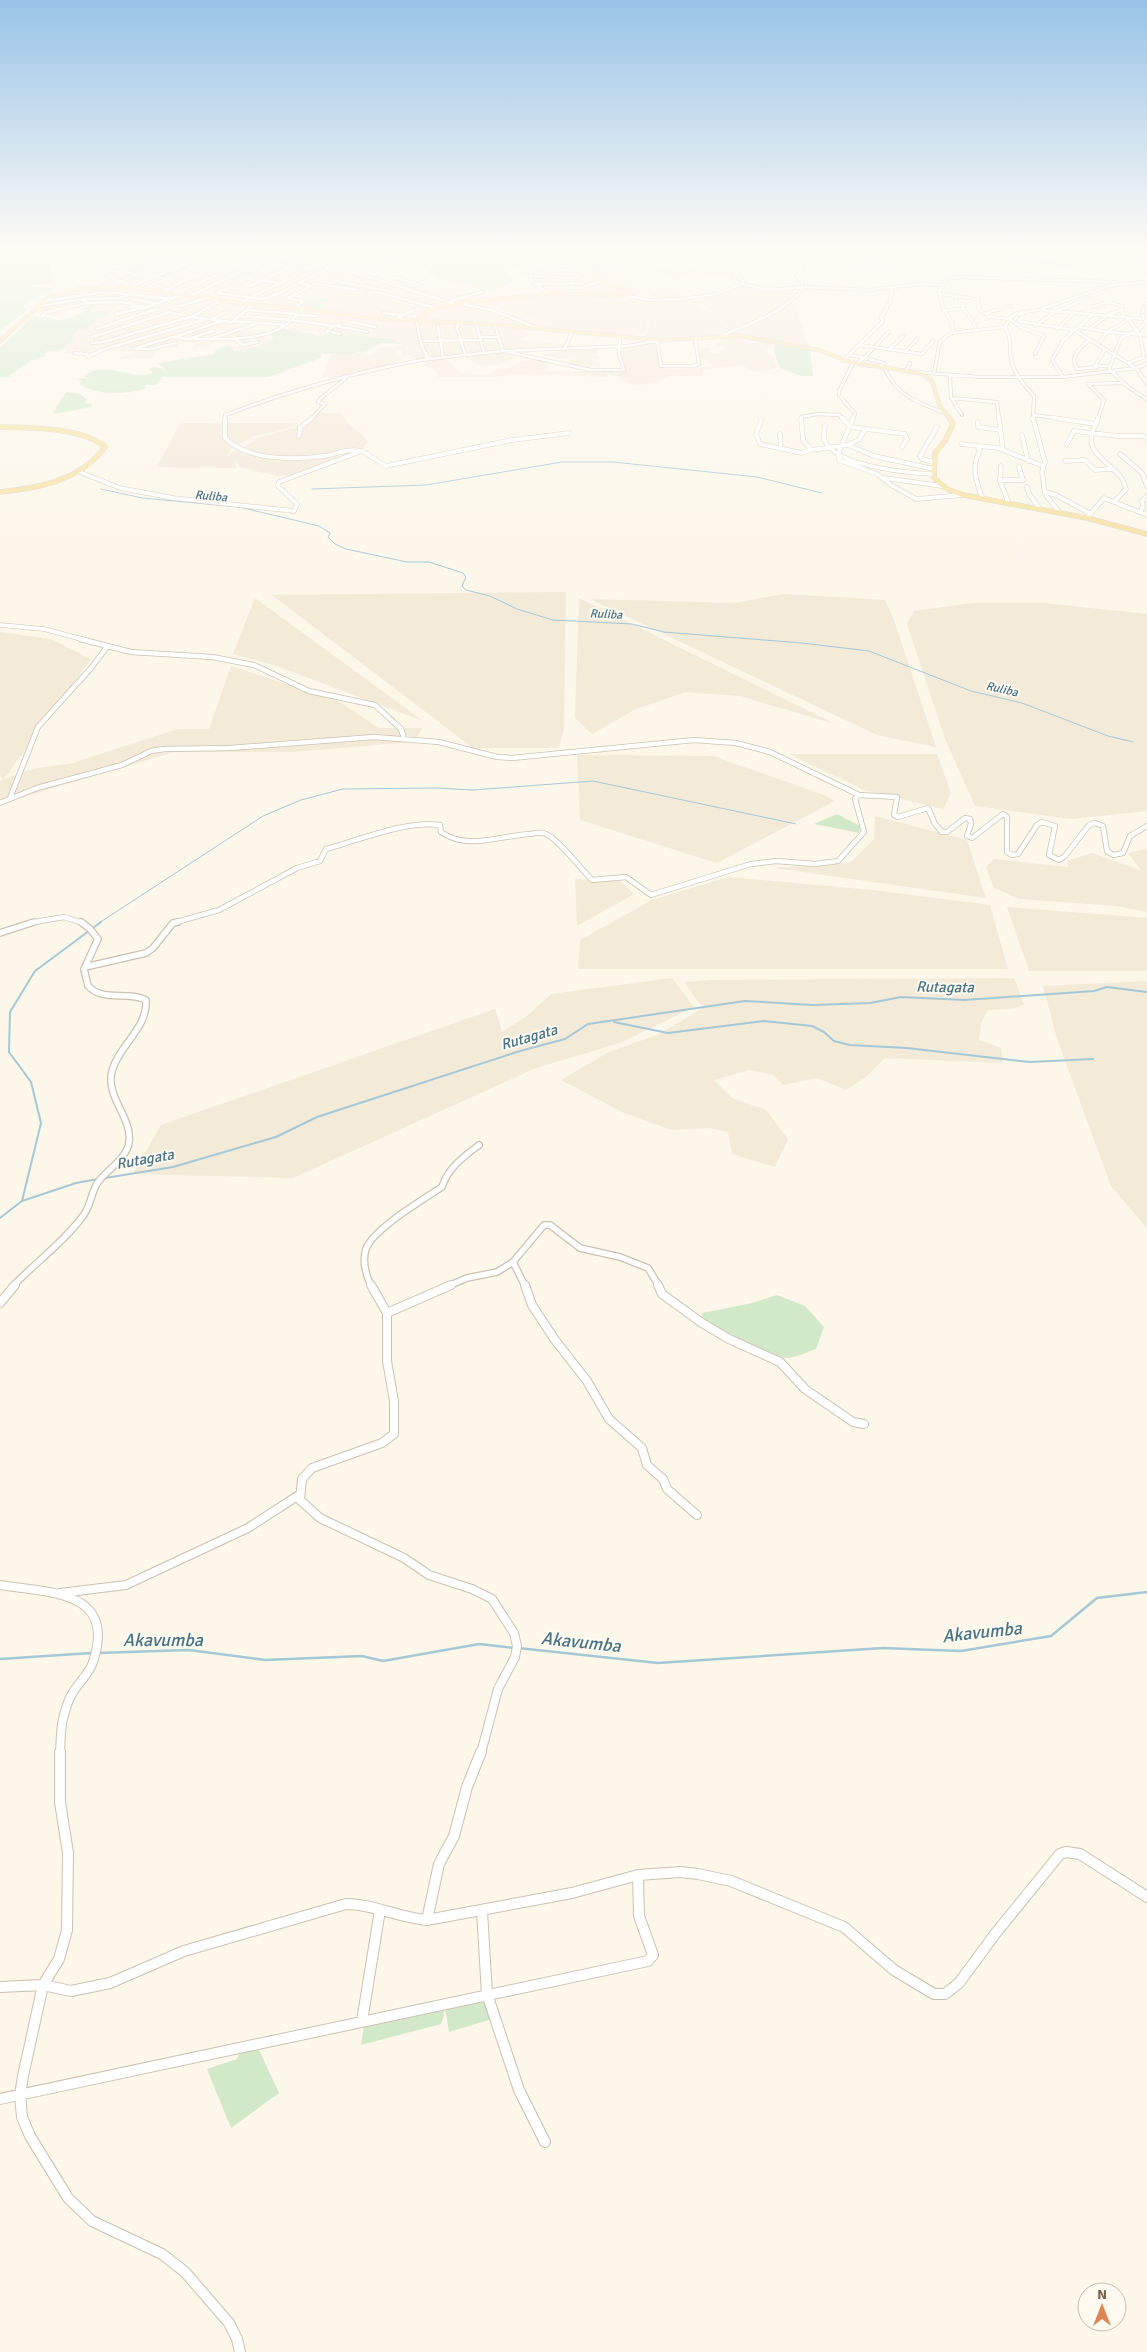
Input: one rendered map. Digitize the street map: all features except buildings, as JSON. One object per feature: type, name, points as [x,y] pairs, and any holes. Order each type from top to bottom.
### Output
[{"type":"main road","points":[[833,357],[853,363],[916,372],[932,381],[936,396],[954,424],[945,441],[935,453],[934,474],[936,481],[942,486],[963,495],[1089,516],[1147,534]]},
{"type":"main road","points":[[0,427],[36,429],[85,437],[104,444],[104,453],[77,472],[36,488],[0,492]]},
{"type":"street","points":[[443,357],[387,366],[345,379],[281,394],[226,414],[223,435],[235,447],[274,456],[320,457],[350,449],[369,454],[381,465],[386,466],[437,458],[506,440],[569,433]]},
{"type":"street","points":[[530,357],[591,370],[624,370],[620,357]]},
{"type":"street","points":[[660,357],[661,366],[694,366],[699,364],[698,357]]},
{"type":"street","points":[[843,361],[848,357]]},
{"type":"street","points":[[858,357],[883,362],[880,367]]},
{"type":"street","points":[[934,373],[937,357]]},
{"type":"street","points":[[1011,357],[1023,384],[1034,396],[1033,415],[1044,458],[1045,492],[1047,499],[1059,512]]},
{"type":"street","points":[[1054,357],[1052,360],[1063,377]]},
{"type":"street","points":[[1075,357],[1074,364],[1077,369],[1110,366]]},
{"type":"street","points":[[1097,367],[1095,365],[1099,357]]},
{"type":"street","points":[[1113,357],[1110,366],[1111,372],[1147,399]]},
{"type":"street","points":[[1118,357],[1136,368],[1147,384]]},
{"type":"street","points":[[1128,363],[1144,359],[1144,357]]},
{"type":"street","points":[[859,362],[864,358]]},
{"type":"street","points":[[853,363],[842,382],[839,395],[849,405],[855,415]]},
{"type":"street","points":[[906,371],[910,363]]},
{"type":"street","points":[[916,372],[1004,377],[1063,377],[1111,372],[1136,368],[1147,364]]},
{"type":"street","points":[[886,371],[896,388],[910,398],[930,408],[946,413]]},
{"type":"street","points":[[950,375],[948,387],[951,398],[962,415]]},
{"type":"street","points":[[1004,377],[1023,384]]},
{"type":"street","points":[[300,436],[300,428],[307,424],[314,413],[325,404],[318,402],[321,398],[329,390],[342,384],[345,379]]},
{"type":"street","points":[[1114,502],[1126,489],[1121,476],[1095,454],[1091,433],[1104,400],[1088,384],[1122,382]]},
{"type":"street","points":[[951,398],[997,402],[1003,450]]},
{"type":"street","points":[[811,450],[803,440],[803,422],[801,417],[821,414],[855,415]]},
{"type":"street","points":[[839,415],[850,426],[905,434],[907,439],[902,447]]},
{"type":"street","points":[[855,415],[841,445],[838,454],[840,460],[874,472],[891,485],[916,498],[963,495]]},
{"type":"street","points":[[1033,415],[1096,424]]},
{"type":"street","points":[[761,420],[756,434],[760,444],[802,453],[848,445],[874,456],[934,469]]},
{"type":"street","points":[[978,422],[978,427],[1000,430]]},
{"type":"street","points":[[825,426],[826,443],[838,454],[880,467],[919,474],[934,474]]},
{"type":"street","points":[[934,462],[922,459],[920,456],[937,427]]},
{"type":"street","points":[[848,445],[859,440],[865,429]]},
{"type":"street","points":[[1067,444],[1074,431],[1118,436],[1144,436],[1147,438]]},
{"type":"street","points":[[780,434],[782,449]]},
{"type":"street","points":[[1022,435],[1028,461]]},
{"type":"street","points":[[961,444],[1003,450],[1043,466]]},
{"type":"street","points":[[976,445],[980,450],[974,461],[974,469],[976,481],[983,499]]},
{"type":"street","points":[[77,472],[120,488],[166,497],[294,511],[297,504],[278,486],[279,482],[362,451]]},
{"type":"street","points":[[1079,452],[1096,470],[1111,469]]},
{"type":"street","points":[[1120,454],[1144,476],[1147,486]]},
{"type":"street","points":[[1065,461],[1085,460]]},
{"type":"street","points":[[1001,466],[1000,480],[1009,504]]},
{"type":"street","points":[[1000,480],[1022,480],[1019,467]]},
{"type":"street","points":[[1138,470],[1147,470]]},
{"type":"street","points":[[884,478],[942,486]]},
{"type":"street","points":[[1027,487],[1029,494],[1040,509]]},
{"type":"street","points":[[1045,492],[1053,493],[1089,516],[1101,499],[1147,515]]},
{"type":"street","points":[[1140,512],[1143,507],[1142,501],[1147,496]]},
{"type":"street","points":[[0,625],[44,629],[131,652],[222,658],[261,667],[309,691],[375,705],[401,729],[404,738]]},
{"type":"street","points":[[10,798],[25,759],[30,754],[36,730],[94,666],[107,647]]},
{"type":"street","points":[[1,802],[37,788],[113,768],[152,751],[164,749],[230,748],[354,737],[404,738],[438,742],[498,757],[512,758],[579,753],[651,743],[702,740],[736,743],[770,752],[859,795],[897,797],[893,812],[898,817],[928,808],[935,824],[942,832],[947,832],[961,820],[970,819],[971,824],[966,834],[972,838],[1003,814],[1007,817],[1007,852],[1012,855],[1018,854],[1037,825],[1042,822],[1055,826],[1049,855],[1059,860],[1065,857],[1082,830],[1090,824],[1095,823],[1103,826],[1107,851],[1113,854],[1123,853],[1125,842],[1131,834],[1147,826]]},
{"type":"street","points":[[85,967],[100,965],[146,952],[153,948],[173,923],[226,907],[297,868],[320,861],[326,849],[415,825],[436,823],[440,825],[441,832],[453,840],[489,841],[517,834],[543,832],[556,840],[592,880],[626,877],[651,894],[751,864],[776,861],[815,864],[838,861],[864,832],[857,812],[856,799],[859,795]]},
{"type":"street","points":[[0,933],[12,927],[73,918],[91,929],[98,939],[94,953],[85,967],[86,983],[97,994],[110,997],[135,996],[143,998],[147,1004],[129,1043],[115,1064],[111,1081],[112,1092],[125,1119],[129,1143],[126,1150],[97,1184],[88,1209],[70,1231],[48,1255],[13,1285],[0,1302]]},
{"type":"street","points":[[428,1920],[439,1864],[454,1836],[466,1787],[482,1750],[498,1689],[515,1657],[516,1639],[492,1599],[472,1588],[429,1575],[396,1554],[320,1518],[303,1504],[299,1495],[302,1479],[312,1468],[382,1443],[394,1434],[394,1400],[387,1361],[387,1313],[365,1272],[366,1250],[372,1239],[405,1211],[442,1187],[445,1178],[458,1161],[479,1145]]},
{"type":"street","points":[[387,1313],[467,1278],[494,1273],[513,1262],[547,1224],[551,1225],[580,1248],[620,1256],[644,1266],[654,1274],[662,1294],[688,1310],[702,1323],[729,1339],[780,1362],[786,1366],[805,1389],[853,1422],[864,1424]]},
{"type":"street","points":[[513,1262],[532,1305],[555,1340],[587,1381],[609,1419],[642,1448],[647,1465],[662,1479],[667,1489],[697,1515]]},
{"type":"street","points":[[0,1585],[59,1594],[126,1585],[248,1528],[299,1495]]},
{"type":"street","points":[[59,1594],[91,1609],[97,1620],[99,1636],[93,1663],[70,1695],[63,1717],[59,1770],[60,1802],[68,1853],[68,1914],[65,1941],[59,1959],[43,1985],[20,2094],[22,2117],[30,2136],[68,2198],[92,2221],[162,2254],[185,2272],[228,2323],[238,2339],[240,2352]]},
{"type":"street","points":[[0,1987],[43,1985],[71,1991],[110,1983],[184,1950],[311,1913],[355,1904],[413,1919],[428,1920],[572,1893],[638,1875],[681,1872],[716,1877],[772,1897],[844,1927],[894,1970],[928,1991],[940,1995],[951,1992],[959,1983],[995,1934],[1060,1854],[1066,1852],[1080,1854],[1147,1896]]},
{"type":"street","points":[[0,2099],[651,1960],[652,1950],[639,1916],[638,1875]]},
{"type":"street","points":[[362,2021],[380,1910]]},
{"type":"street","points":[[482,1911],[487,1994],[519,2090],[545,2142]]},
{"type":"shaded area","points":[[122,357],[153,357],[151,358],[115,359]]},
{"type":"shaded area","points":[[329,357],[403,358],[392,363],[395,364],[346,377],[322,377]]},
{"type":"shaded area","points":[[412,357],[451,357],[443,358],[462,373],[488,375],[497,369],[510,368],[522,361],[538,359],[550,365],[546,371],[605,371],[609,377],[517,374],[495,377],[436,377],[439,374],[428,367],[423,359],[413,359]]},
{"type":"shaded area","points":[[465,357],[510,357],[513,359],[495,365],[481,366]]},
{"type":"shaded area","points":[[549,357],[598,357],[599,358],[591,360],[602,365],[582,367],[562,363],[576,359],[575,357],[559,359]]},
{"type":"shaded area","points":[[622,357],[658,357],[660,368],[672,369],[667,377],[656,383],[635,385],[621,380],[619,376],[612,376],[607,371],[626,370]]},
{"type":"shaded area","points":[[774,357],[776,368],[756,372],[741,365],[703,370],[702,376],[669,376],[673,370],[715,366],[701,358]]},
{"type":"shaded area","points":[[319,413],[342,413],[349,425],[361,433],[368,442],[360,451],[299,475],[277,476],[242,468],[233,461],[237,468],[157,467],[180,423],[298,423],[295,426],[251,437],[231,449],[227,455],[228,457],[230,453],[260,437],[295,428]]},
{"type":"shaded area","points":[[566,592],[564,728],[559,748],[473,748],[272,595]]},
{"type":"shaded area","points":[[784,594],[885,600],[894,620],[936,747],[877,735],[590,599],[734,603]]},
{"type":"shaded area","points":[[255,598],[423,721],[277,666],[233,654]]},
{"type":"shaded area","points":[[579,598],[835,724],[740,696],[685,692],[634,710],[592,734],[575,718]]},
{"type":"shaded area","points":[[973,603],[1044,603],[1147,614],[1147,811],[1071,819],[975,806],[945,739],[907,624],[914,611]]},
{"type":"shaded area","points":[[0,632],[51,639],[91,659],[4,779],[37,768],[69,764],[178,729],[209,729],[231,666],[340,702],[379,728],[423,728],[412,742],[294,752],[174,752],[0,804],[0,781],[3,779],[0,776]]},
{"type":"shaded area","points":[[789,754],[937,754],[951,793],[943,809],[864,790]]},
{"type":"shaded area","points":[[577,755],[713,756],[824,795],[835,801],[717,863],[580,820]]},
{"type":"shaded area","points":[[875,816],[967,840],[986,898],[774,868],[850,863],[874,839]]},
{"type":"shaded area","points":[[1147,849],[1147,912],[1116,906],[1020,899],[994,888],[986,867],[994,859],[1068,867],[1067,861],[1092,853],[1142,871],[1128,853]]},
{"type":"shaded area","points":[[728,877],[872,890],[990,905],[1008,969],[578,969],[580,940],[652,900]]},
{"type":"shaded area","points":[[575,879],[619,880],[634,894],[577,926]]},
{"type":"shaded area","points":[[1007,907],[1147,918],[1147,971],[1029,971]]},
{"type":"shaded area","points":[[672,978],[694,1007],[620,1043],[536,1068],[293,1178],[133,1174],[161,1125],[495,1009],[502,1032],[527,1016],[551,994]]},
{"type":"shaded area","points":[[1014,978],[1024,1005],[1011,1009],[988,1010],[981,1023],[979,1040],[1001,1048],[1003,1063],[885,1058],[866,1077],[846,1090],[817,1078],[783,1085],[774,1075],[749,1070],[714,1080],[732,1098],[766,1110],[788,1139],[775,1167],[732,1154],[728,1132],[709,1128],[671,1130],[624,1113],[561,1080],[607,1053],[659,1034],[703,1008],[684,982],[711,980]]},
{"type":"shaded area","points":[[1147,981],[1147,1228],[1111,1186],[1057,1039],[1043,986]]},
{"type":"green space","points":[[0,357],[42,357],[31,361],[10,375],[11,377],[0,377]]},
{"type":"green space","points":[[197,357],[321,357],[268,377],[161,377],[163,378],[155,385],[146,385],[144,387],[147,388],[121,393],[95,391],[79,384],[82,381],[76,378],[95,378],[84,377],[92,372],[101,370],[146,375],[153,372],[148,369],[155,367],[166,370],[159,363]]},
{"type":"green space","points":[[776,357],[811,357],[813,376],[802,376],[780,368]]},
{"type":"green space","points":[[66,392],[80,394],[87,399],[85,403],[92,404],[92,407],[52,414]]},
{"type":"green space","points":[[837,814],[860,826],[859,833],[814,824]]},
{"type":"green space","points":[[777,1295],[805,1306],[824,1327],[816,1349],[793,1357],[779,1357],[742,1341],[702,1319],[702,1313],[752,1303]]},
{"type":"green space","points":[[484,2001],[492,2019],[449,2032],[445,2009]]},
{"type":"green space","points":[[443,2008],[444,2016],[441,2024],[361,2045],[364,2026]]},
{"type":"green space","points":[[259,2050],[279,2093],[231,2128],[207,2069],[237,2059],[240,2052]]},
{"type":"waterway","points":[[312,489],[426,485],[562,462],[613,462],[757,477],[822,493]]},
{"type":"waterway","name":"Ruliba","points":[[101,489],[142,498],[239,507],[319,526],[330,533],[328,537],[335,544],[346,549],[407,562],[429,562],[463,573],[466,577],[462,586],[466,590],[490,596],[517,609],[553,620],[632,624],[664,632],[802,643],[869,651],[971,691],[1022,703],[1108,736],[1133,742]]},
{"type":"waterway","points":[[99,923],[263,816],[301,800],[343,789],[436,788],[473,790],[593,781],[796,824]]},
{"type":"waterway","points":[[22,1201],[41,1123],[31,1082],[9,1052],[10,1012],[35,971],[101,922]]},
{"type":"waterway","name":"Rutagata","points":[[105,1178],[173,1167],[276,1137],[317,1117],[520,1051],[565,1039],[588,1024],[745,1001],[813,1005],[870,1003],[901,997],[964,1000],[1094,991],[1107,987],[1147,992]]},
{"type":"waterway","points":[[614,1022],[668,1033],[764,1021],[812,1026],[824,1032],[834,1041],[850,1045],[907,1048],[1030,1062],[1093,1059]]},
{"type":"waterway","name":"Rutagata","points":[[22,1201],[76,1183],[98,1179]]},
{"type":"waterway","points":[[0,1218],[22,1201]]},
{"type":"waterway","name":"Akavumba","points":[[518,1648],[658,1663],[883,1648],[961,1651],[1051,1636],[1097,1598],[1147,1592]]},
{"type":"waterway","name":"Akavumba","points":[[97,1653],[189,1650],[265,1660],[362,1656],[383,1661],[479,1644],[514,1648]]},
{"type":"waterway","name":"Akavumba","points":[[0,1659],[92,1653]]}]
